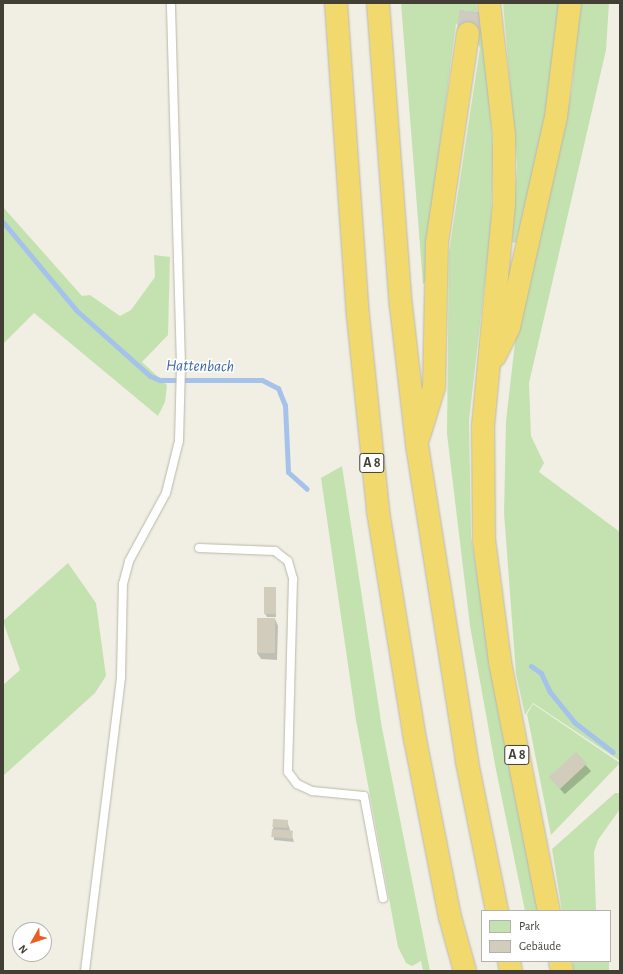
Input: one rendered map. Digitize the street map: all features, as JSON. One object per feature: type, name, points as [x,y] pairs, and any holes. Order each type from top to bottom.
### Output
[{"type":"highway","name":"A 8","points":[[336,3],[369,444],[415,739],[450,917],[465,971]]},
{"type":"highway","points":[[378,3],[401,298],[417,445],[467,762],[497,910]]},
{"type":"highway","name":"A 8","points":[[489,3],[504,135],[504,204],[488,370],[482,484],[490,598],[549,910]]},
{"type":"highway","points":[[488,370],[509,327],[549,151],[567,48],[570,3]]},
{"type":"highway","points":[[417,445],[434,387],[438,243],[468,33]]},
{"type":"highway","name":"A 8","points":[[448,971],[450,917]]},
{"type":"lane","points":[[85,971],[121,677],[123,584],[129,562],[156,516],[172,475],[179,441],[181,366],[171,3]]},
{"type":"lane","points":[[199,548],[275,552],[288,561],[293,586],[288,772],[297,784],[312,791],[364,796],[383,898]]},
{"type":"green space","points":[[401,3],[476,3],[486,57],[493,152],[491,226],[469,421],[471,536],[498,711],[538,910],[525,910],[496,770],[470,626],[447,434],[449,252],[480,48],[476,39],[456,24],[435,182],[426,281],[423,284]]},
{"type":"green space","points":[[503,3],[563,3],[550,98],[516,243],[512,242],[517,165]]},
{"type":"green space","points":[[580,3],[609,3],[606,50],[529,383],[531,436],[544,463],[539,472],[620,532],[620,761],[533,703],[525,715],[516,674],[504,513],[506,421],[517,325],[572,89]]},
{"type":"green space","points":[[3,207],[82,296],[90,295],[120,316],[131,310],[155,277],[154,255],[170,257],[168,335],[142,362],[167,385],[165,402],[158,416],[34,313],[3,344]]},
{"type":"green space","points":[[342,466],[382,728],[430,971],[423,971],[421,961],[412,966],[406,963],[398,947],[356,720],[321,478]]},
{"type":"green space","points":[[68,563],[96,603],[106,676],[95,693],[3,776],[3,685],[20,670],[3,621]]},
{"type":"green space","points":[[533,704],[620,763],[551,835],[527,714]]},
{"type":"green space","points":[[615,793],[620,793],[620,809],[598,840],[594,852],[596,910],[562,910],[552,849]]},
{"type":"green space","points":[[573,962],[609,962],[609,971],[573,971]]},
{"type":"building","points":[[264,587],[276,587],[276,614],[264,614]]},
{"type":"building","points":[[257,618],[275,618],[275,653],[257,653]]},
{"type":"building","points":[[576,752],[587,764],[560,789],[549,777]]},
{"type":"building","points":[[273,819],[288,820],[287,828],[272,827]]},
{"type":"building","points":[[272,829],[293,831],[292,839],[271,837]]},
{"type":"waterway","name":"Hattenbach","points":[[3,222],[76,310],[150,376],[160,380],[262,380],[278,388],[285,405],[288,472],[307,489]]},
{"type":"waterway","name":"Hattenbach","points":[[531,666],[541,673],[550,692],[574,722],[613,752]]},
{"type":"tunnel","points":[[468,33],[471,3]]}]
